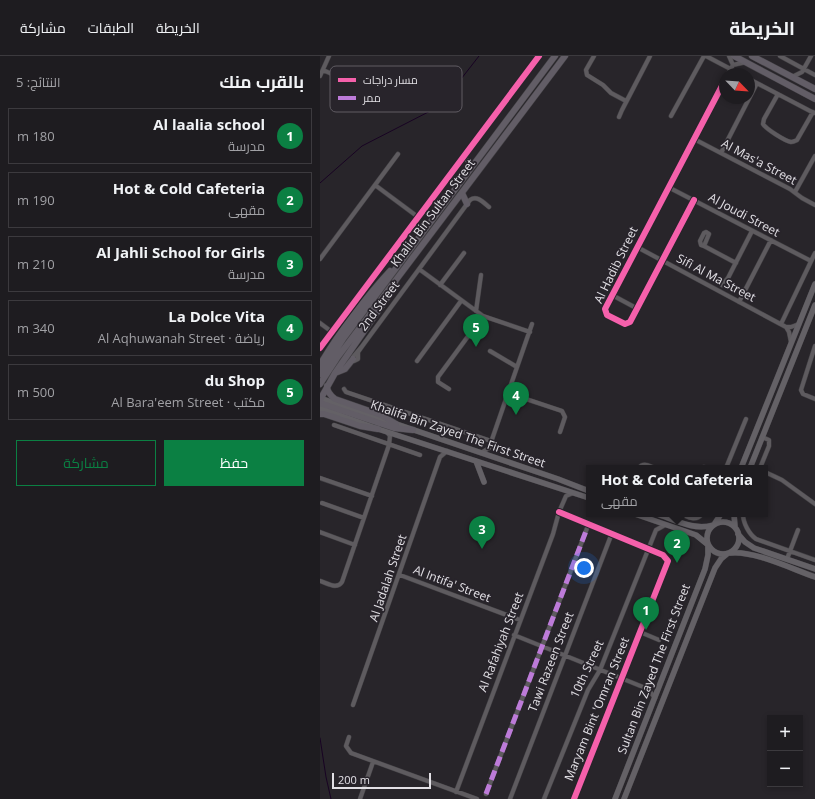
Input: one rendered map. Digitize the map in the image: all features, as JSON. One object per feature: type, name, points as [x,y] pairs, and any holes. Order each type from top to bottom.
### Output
[{"type":"main road","name":"Khalid Bin Sultan Street","points":[[320,374],[343,339],[555,56]]},
{"type":"main road","name":"Khalid Bin Sultan Street","points":[[320,384],[337,358],[565,56]]},
{"type":"main road","points":[[734,56],[815,99]]},
{"type":"main road","points":[[752,56],[815,89]]},
{"type":"main road","points":[[462,193],[467,204]]},
{"type":"main road","points":[[320,365],[340,334],[374,290],[403,259]]},
{"type":"main road","points":[[404,270],[386,300],[335,373],[320,399],[394,428],[413,430]]},
{"type":"main road","points":[[742,465],[815,284]]},
{"type":"main road","points":[[751,465],[815,305]]},
{"type":"main road","points":[[335,373],[345,369],[353,360]]},
{"type":"main road","points":[[327,386],[330,395],[335,399],[381,415],[396,424]]},
{"type":"main road","name":"Khalifa Bin Zayed The First Street","points":[[320,399],[481,453],[586,491]]},
{"type":"main road","name":"Khalifa Bin Zayed The First Street","points":[[320,408],[378,429],[437,447],[586,497]]},
{"type":"main road","points":[[320,414],[360,426],[378,429]]},
{"type":"main road","points":[[476,460],[484,482]]},
{"type":"main road","points":[[644,517],[696,535],[715,553],[722,554],[743,552],[752,554],[815,577]]},
{"type":"main road","points":[[665,517],[693,527],[702,527],[720,522],[727,522],[735,528]]},
{"type":"main road","points":[[708,545],[707,534],[720,517]]},
{"type":"main road","points":[[734,517],[735,528],[738,534],[751,546],[815,569]]},
{"type":"main road","points":[[728,553],[737,545],[738,534]]},
{"type":"main road","name":"Sultan Bin Zayed The First Street","points":[[615,799],[705,569],[708,555],[708,545]]},
{"type":"main road","name":"Sultan Bin Zayed The First Street","points":[[625,798],[715,568],[721,559],[728,553]]},
{"type":"main road","points":[[619,799],[623,786],[623,777]]},
{"type":"street","points":[[320,76],[329,56]]},
{"type":"street","points":[[320,348],[465,157],[539,56]]},
{"type":"street","points":[[594,56],[586,70],[588,77],[603,85],[612,94],[626,101]]},
{"type":"street","points":[[619,117],[650,56]]},
{"type":"street","points":[[670,116],[705,56],[732,67],[746,62]]},
{"type":"street","points":[[729,56],[732,61],[732,67]]},
{"type":"street","points":[[780,56],[803,70],[815,75]]},
{"type":"street","points":[[805,84],[802,77],[803,70],[811,56]]},
{"type":"street","points":[[323,70],[330,73]]},
{"type":"street","points":[[791,77],[803,70]]},
{"type":"street","points":[[721,153],[757,83],[778,94],[814,113],[797,140],[793,142],[789,141],[764,126],[764,119],[778,94]]},
{"type":"street","name":"Al Hadib Street","points":[[694,200],[630,322],[627,324],[608,316],[605,313],[605,309],[719,91]]},
{"type":"street","name":"Al Mas'a Street","points":[[694,139],[795,192],[802,198],[815,205]]},
{"type":"street","points":[[320,259],[398,154]]},
{"type":"street","points":[[795,192],[815,156]]},
{"type":"street","points":[[465,157],[477,160]]},
{"type":"street","points":[[465,157],[471,168]]},
{"type":"street","points":[[375,185],[418,217]]},
{"type":"street","name":"Al Joudi Street","points":[[668,187],[811,261]]},
{"type":"street","points":[[467,204],[471,199],[476,198],[489,207]]},
{"type":"street","name":"2nd Street","points":[[353,360],[353,356],[363,345],[467,204]]},
{"type":"street","points":[[722,285],[728,278],[752,231]]},
{"type":"street","points":[[739,302],[771,240]]},
{"type":"street","points":[[704,246],[736,263]]},
{"type":"street","name":"Sifi Al Ma Street","points":[[637,247],[786,327]]},
{"type":"street","points":[[440,285],[464,253]]},
{"type":"street","points":[[781,324],[815,253]]},
{"type":"street","points":[[419,269],[483,316],[530,332]]},
{"type":"street","points":[[476,312],[481,275]]},
{"type":"street","points":[[612,295],[638,309]]},
{"type":"street","points":[[417,361],[461,301]]},
{"type":"street","points":[[809,320],[815,313]]},
{"type":"street","points":[[449,389],[438,382],[438,377],[483,316]]},
{"type":"street","points":[[320,323],[332,332]]},
{"type":"street","points":[[492,457],[489,448],[491,441],[532,324]]},
{"type":"street","points":[[786,327],[792,327],[799,324]]},
{"type":"street","points":[[786,327],[792,343]]},
{"type":"street","points":[[815,346],[801,390],[803,394],[815,399]]},
{"type":"street","points":[[490,352],[518,367]]},
{"type":"street","points":[[344,389],[346,393],[491,441]]},
{"type":"street","points":[[508,393],[562,411],[565,416],[560,432]]},
{"type":"street","points":[[727,465],[746,420]]},
{"type":"street","points":[[334,425],[420,455]]},
{"type":"street","points":[[385,431],[389,435],[390,444]]},
{"type":"street","points":[[320,581],[336,586],[340,584],[390,444],[395,436],[400,435]]},
{"type":"street","points":[[761,465],[770,445],[769,440],[762,438]]},
{"type":"street","points":[[437,447],[440,456],[449,451]]},
{"type":"street","points":[[481,453],[489,448]]},
{"type":"street","name":"Al Jadalah Street","points":[[353,705],[400,575],[440,456]]},
{"type":"street","points":[[768,473],[782,480],[815,504]]},
{"type":"street","points":[[320,478],[372,496]]},
{"type":"street","points":[[562,489],[564,498]]},
{"type":"street","points":[[564,498],[568,494],[574,493]]},
{"type":"street","name":"Al Rafahiyah Street","points":[[456,792],[564,498]]},
{"type":"street","points":[[322,503],[364,518]]},
{"type":"street","name":"Maryam Bint 'Omran Street","points":[[559,512],[648,548],[665,556],[668,563],[574,799]]},
{"type":"street","points":[[689,517],[694,519],[699,517]]},
{"type":"street","points":[[743,517],[754,538],[815,560]]},
{"type":"street","points":[[652,520],[656,530]]},
{"type":"street","points":[[486,794],[589,523]]},
{"type":"street","points":[[648,548],[656,530],[665,525]]},
{"type":"street","points":[[787,559],[798,530]]},
{"type":"street","points":[[320,532],[355,544]]},
{"type":"street","name":"Tawi Razeen Street","points":[[510,799],[612,533]]},
{"type":"street","name":"10th Street","points":[[544,799],[588,690],[600,670],[648,548]]},
{"type":"street","name":"Al Intifa' Street","points":[[400,575],[520,620]]},
{"type":"street","points":[[640,632],[659,640]]},
{"type":"street","points":[[514,635],[648,689],[654,689],[659,686]]},
{"type":"street","points":[[648,689],[655,698]]},
{"type":"street","points":[[349,737],[346,744],[349,752],[477,799]]},
{"type":"street","points":[[360,799],[373,762]]},
{"type":"waterway","points":[[462,78],[479,56]]},
{"type":"waterway","points":[[320,183],[362,146],[428,112]]},
{"type":"waterway","points":[[320,738],[331,799]]},
{"type":"marked path","points":[[486,794],[589,523]]},
{"type":"cycle path","points":[[320,348],[539,56]]},
{"type":"cycle path","points":[[694,200],[630,322],[625,324],[607,315],[605,309],[719,91]]},
{"type":"cycle path","points":[[559,512],[663,555],[668,561],[574,799]]},
{"type":"place","name":"du Shop","points":[[476,347]]},
{"type":"place","name":"La Dolce Vita","points":[[516,415]]},
{"type":"place","name":"Al Jahli School for Girls","points":[[482,549]]},
{"type":"place","name":"Hot & Cold Cafeteria","points":[[677,563]]},
{"type":"place","name":"Al laalia school","points":[[646,630]]}]
